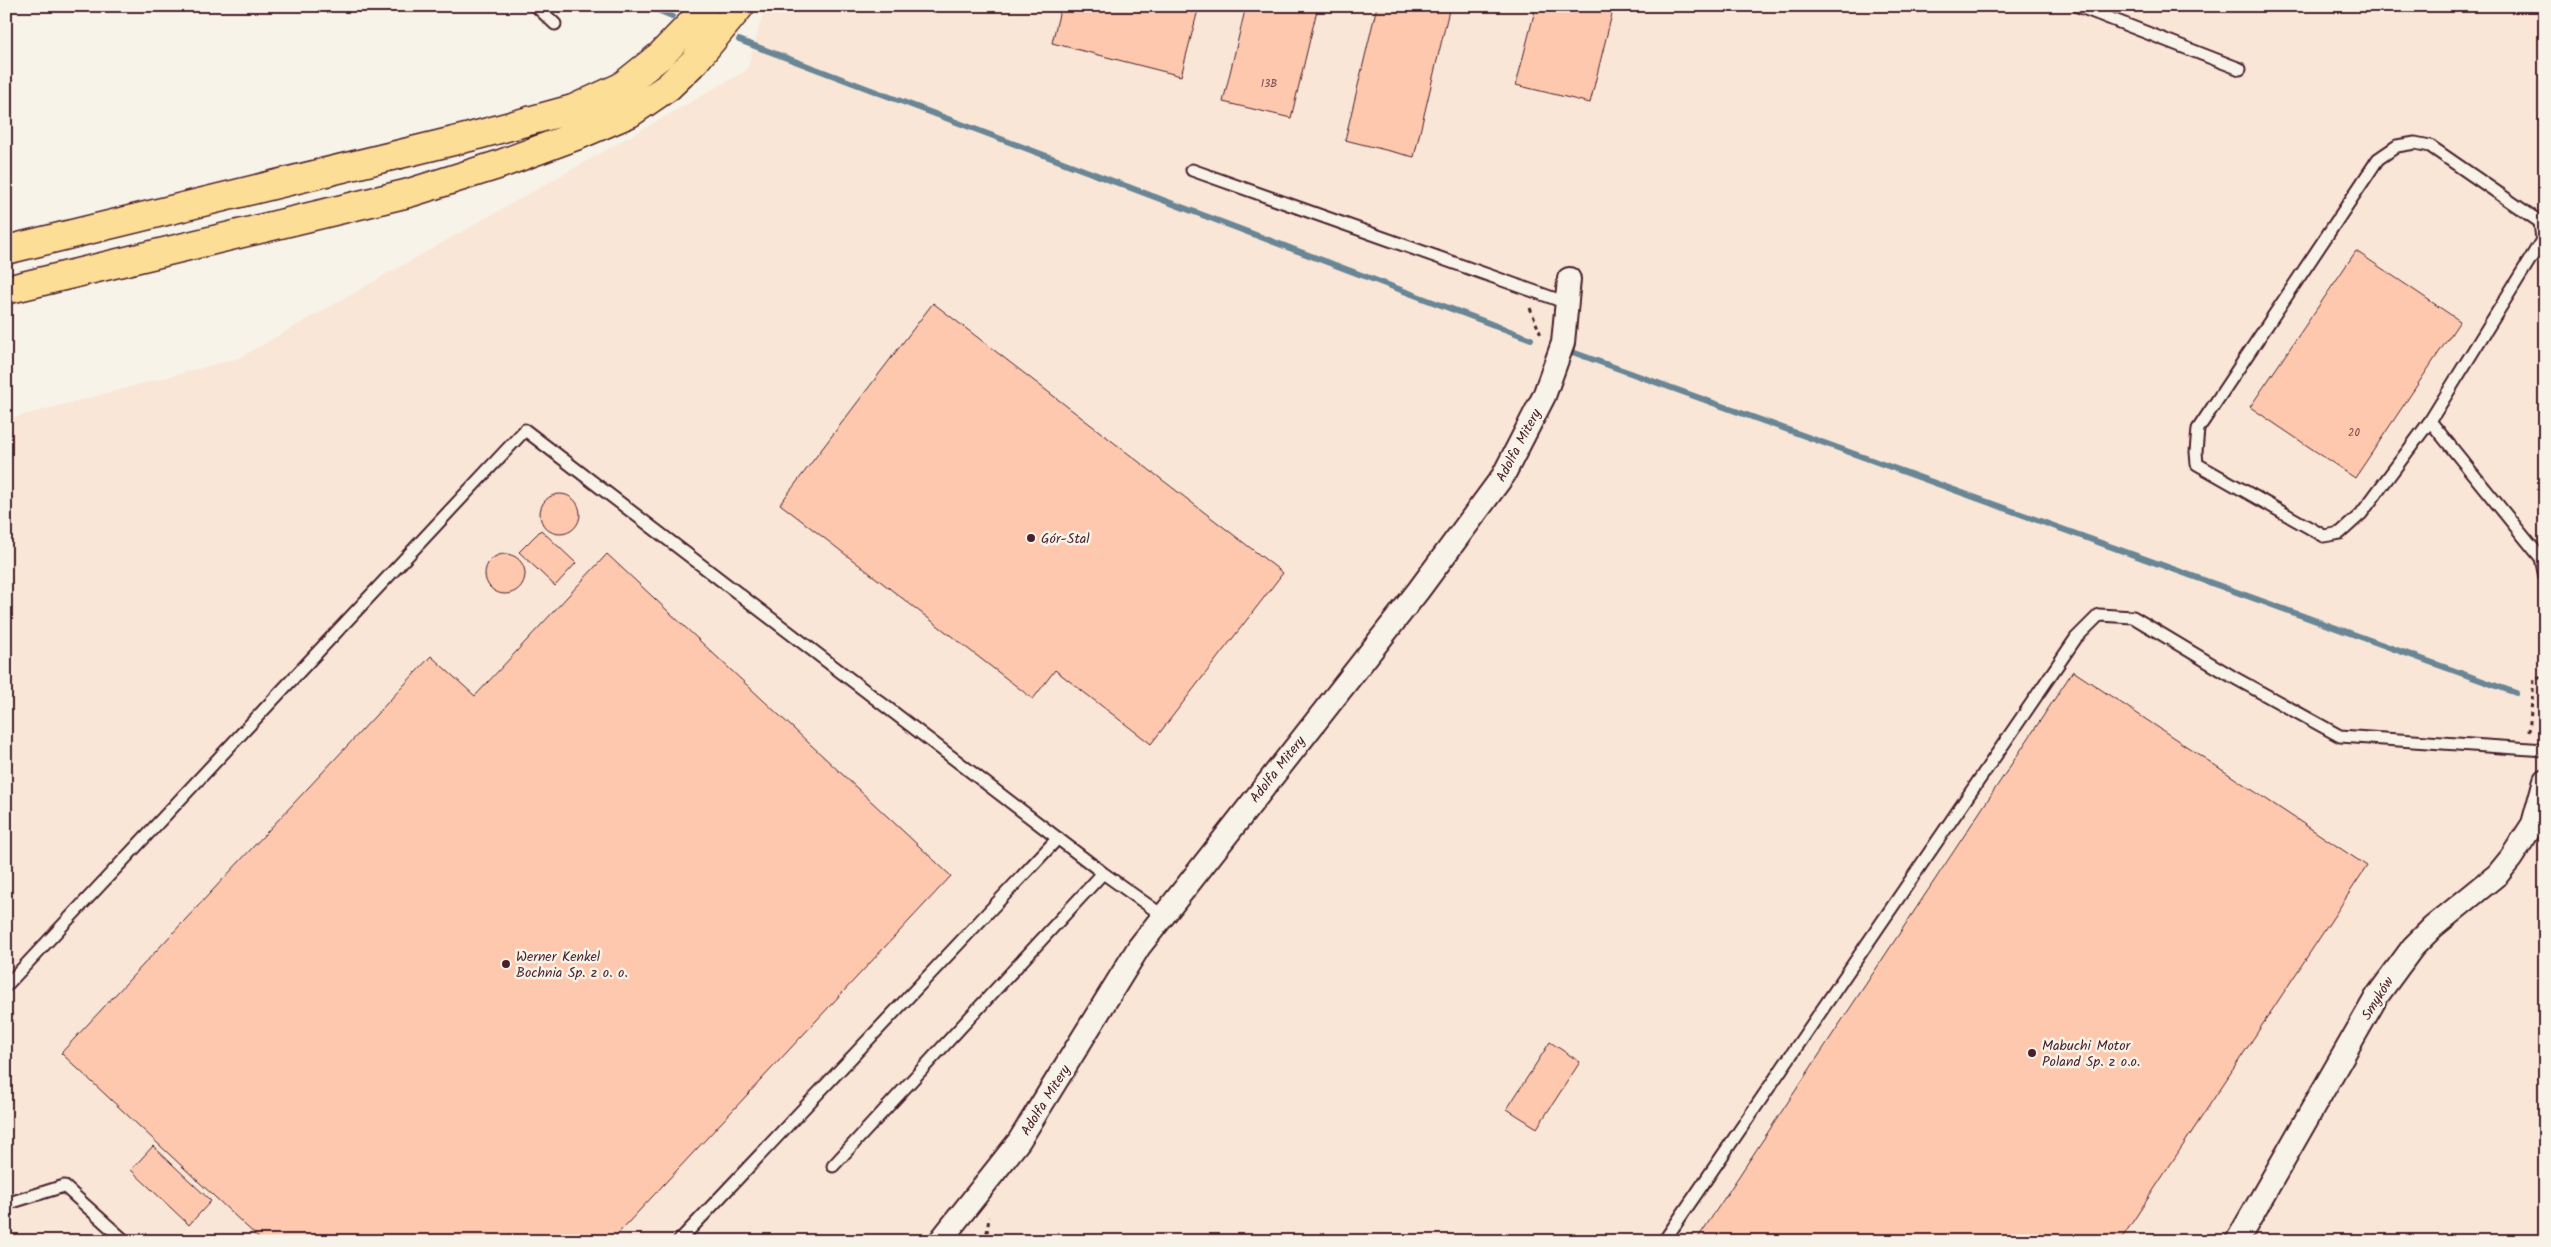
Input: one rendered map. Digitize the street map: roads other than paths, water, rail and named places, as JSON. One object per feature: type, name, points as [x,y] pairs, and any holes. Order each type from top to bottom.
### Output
[{"type":"highway","points":[[6,250],[470,137],[573,110],[622,87],[661,55],[692,23],[704,6]]},
{"type":"highway","points":[[6,290],[409,193],[498,165],[581,134],[630,113],[668,87],[694,62],[740,6]]},
{"type":"street","name":"Adolfa Mitery","points":[[940,1241],[1019,1141],[1116,981],[1162,915],[1418,591],[1503,476],[1544,396],[1563,343],[1569,279]]},
{"type":"street","name":"Smyków","points":[[2237,1241],[2377,996],[2414,947],[2433,927],[2492,879],[2511,858],[2533,824],[2545,780]]},
{"type":"lane","points":[[536,6],[555,24]]},
{"type":"lane","points":[[2078,6],[2240,69]]},
{"type":"lane","points":[[2414,143],[2430,146],[2540,222],[2542,240],[2430,421],[2361,514],[2340,533],[2324,536],[2198,464],[2196,452],[2198,429],[2372,167],[2378,159],[2397,146],[2414,143]]},
{"type":"lane","points":[[1192,170],[1567,303]]},
{"type":"lane","points":[[2430,421],[2541,558],[2545,578]]},
{"type":"lane","points":[[6,986],[525,430],[1058,838],[1162,915]]},
{"type":"lane","points":[[1664,1241],[2076,638],[2099,615],[2133,617],[2233,677],[2340,736],[2545,750]]},
{"type":"lane","points":[[679,1241],[1058,838]]},
{"type":"lane","points":[[833,1166],[1104,873]]},
{"type":"lane","points":[[6,1204],[64,1186],[125,1241]]},
{"type":"waterway","points":[[648,6],[672,16]]},
{"type":"waterway","points":[[739,40],[1531,339]]},
{"type":"waterway","points":[[1575,353],[2516,693]]},
{"type":"place","name":"Gór-Stal","points":[[1031,538]]},
{"type":"place","name":"Werner Kenkel Bochnia Sp. z o. o.","points":[[506,964]]},
{"type":"place","name":"Mabuchi Motor Poland Sp. z o.o.","points":[[2032,1053]]}]
